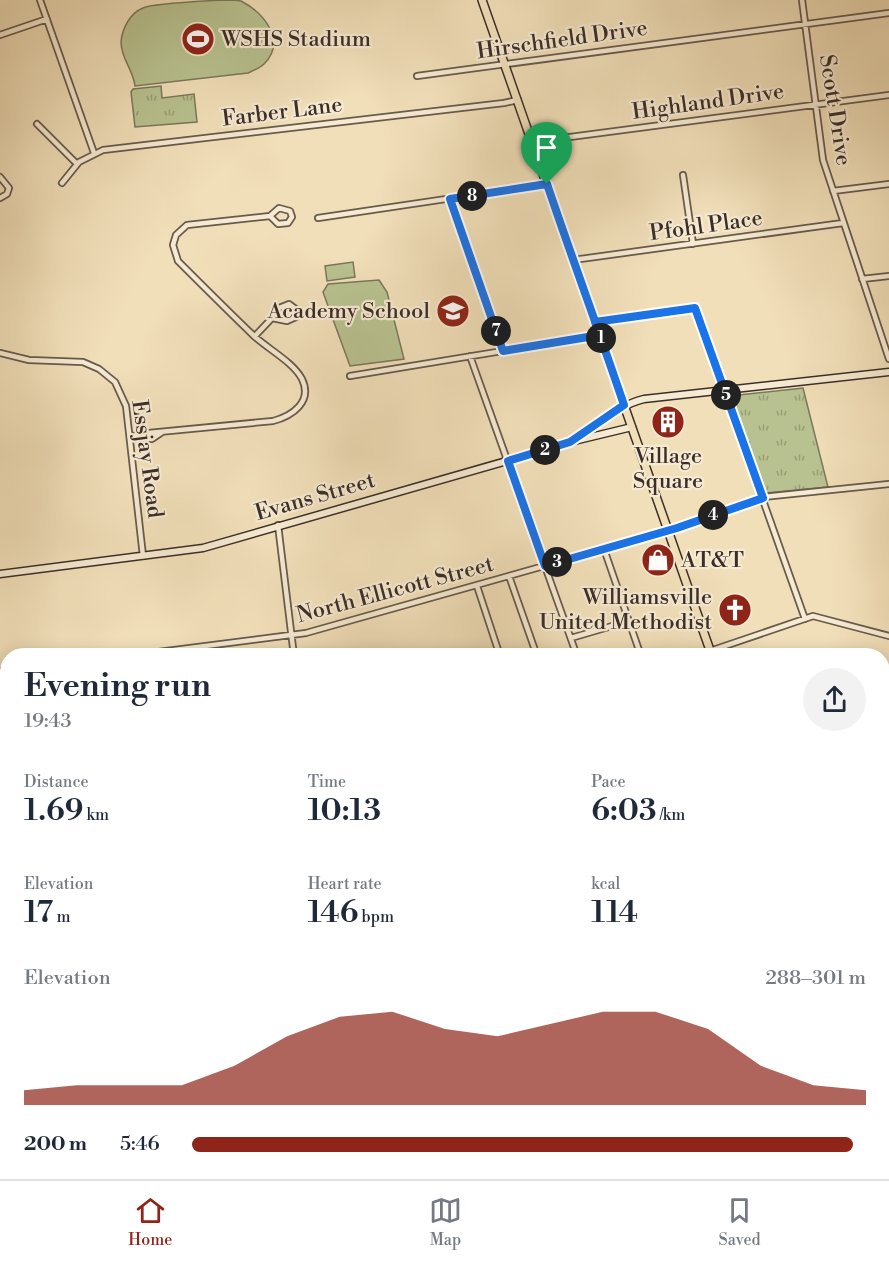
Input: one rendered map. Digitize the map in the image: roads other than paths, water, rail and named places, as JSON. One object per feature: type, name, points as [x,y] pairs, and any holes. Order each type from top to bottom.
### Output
[{"type":"main road","points":[[482,0],[709,648]]},
{"type":"street","points":[[40,0],[94,153]]},
{"type":"street","name":"Scott Drive","points":[[802,0],[823,160],[889,359]]},
{"type":"street","name":"Hirschfield Drive","points":[[417,76],[889,13]]},
{"type":"street","points":[[0,35],[47,19]]},
{"type":"street","name":"Highland Drive","points":[[532,142],[889,95]]},
{"type":"street","name":"Farber Lane","points":[[62,183],[77,164],[94,153],[121,147],[518,100]]},
{"type":"street","points":[[37,124],[77,164]]},
{"type":"street","points":[[683,175],[693,244]]},
{"type":"street","points":[[0,177],[9,188],[7,194],[0,198]]},
{"type":"street","points":[[318,218],[547,184]]},
{"type":"street","points":[[833,191],[889,184]]},
{"type":"street","points":[[450,199],[503,351]]},
{"type":"street","points":[[130,438],[138,434],[273,421],[290,416],[298,410],[304,398],[302,379],[178,261],[174,239],[179,230],[187,225],[270,216],[283,207],[290,211],[292,217],[288,223],[282,225],[270,216]]},
{"type":"street","name":"Pfohl Place","points":[[573,260],[843,224]]},
{"type":"street","points":[[862,279],[889,276]]},
{"type":"street","points":[[255,336],[279,308],[289,304],[297,310],[296,317],[287,321],[272,318]]},
{"type":"street","points":[[595,322],[695,308],[805,619]]},
{"type":"street","points":[[350,375],[600,335]]},
{"type":"street","name":"Essjay Road","points":[[0,353],[29,360],[83,362],[104,372],[122,395],[130,438],[143,556]]},
{"type":"street","points":[[470,356],[574,648]]},
{"type":"street","points":[[624,405],[663,396],[889,372]]},
{"type":"street","name":"Evans Street","points":[[0,574],[203,548],[570,442],[624,405]]},
{"type":"street","points":[[570,442],[632,427]]},
{"type":"street","name":"North Ellicott Street","points":[[189,648],[291,635],[477,586],[668,531],[763,498],[889,484]]},
{"type":"street","points":[[278,525],[293,648]]},
{"type":"street","points":[[604,549],[638,648]]},
{"type":"street","points":[[509,576],[534,648]]},
{"type":"street","points":[[477,586],[497,648]]},
{"type":"street","points":[[725,648],[813,616],[889,636]]},
{"type":"street","points":[[571,639],[629,621]]},
{"type":"place","name":"WSHS Stadium","points":[[198,39]]},
{"type":"place","name":"Academy School","points":[[453,311]]},
{"type":"place","name":"Village Square","points":[[668,422]]},
{"type":"place","name":"AT&T","points":[[658,560]]},
{"type":"place","name":"Williamsville United Methodist","points":[[735,610]]}]
